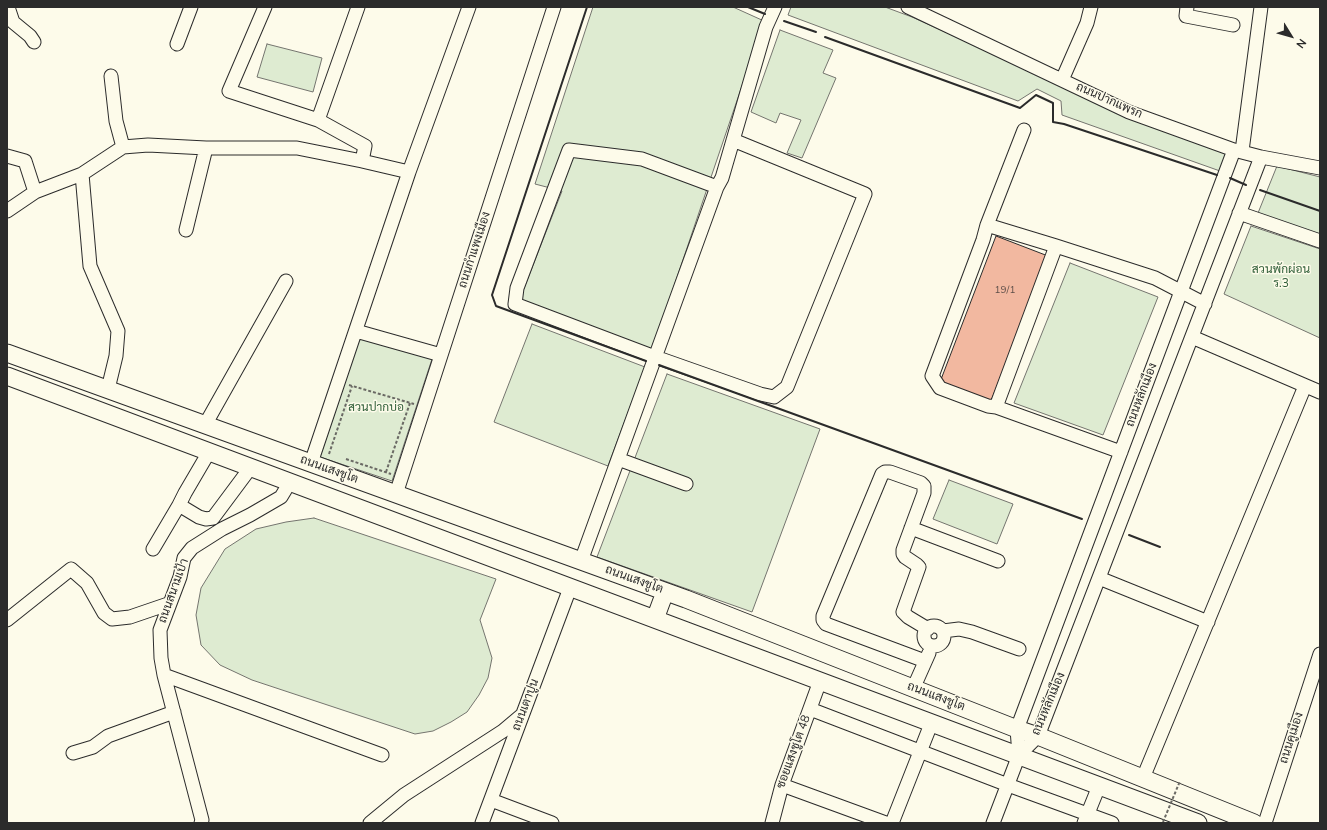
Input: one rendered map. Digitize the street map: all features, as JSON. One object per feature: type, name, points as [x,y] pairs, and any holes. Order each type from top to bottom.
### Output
[{"type":"main road","name":"ถนนแสงชูโต","points":[[7,353],[665,592],[1038,736],[1254,823]]},
{"type":"main road","name":"ถนนแสงชูโต","points":[[7,376],[1198,823]]},
{"type":"main road","points":[[205,450],[208,426]]},
{"type":"main road","points":[[655,619],[665,592]]},
{"type":"main road","points":[[814,679],[816,650]]},
{"type":"street","points":[[8,7],[13,22],[30,36],[34,42]]},
{"type":"street","points":[[177,44],[191,7]]},
{"type":"street","points":[[265,7],[230,91],[318,120],[365,146],[362,161]]},
{"type":"street","points":[[318,120],[358,7]]},
{"type":"street","points":[[311,463],[409,172],[469,7]]},
{"type":"street","name":"ถนนกำแพงเมือง","points":[[396,494],[554,7]]},
{"type":"street","points":[[581,561],[717,187],[722,178],[766,27],[775,7]]},
{"type":"street","points":[[1062,80],[1087,23],[1090,7]]},
{"type":"street","points":[[1187,7],[1186,16],[1233,25]]},
{"type":"street","name":"ถนนหลักเมือง","points":[[1019,755],[1017,729],[1181,292],[1238,150],[1261,7]]},
{"type":"street","name":"ถนนปากแพรก","points":[[911,8],[1129,112],[1261,157],[1320,168]]},
{"type":"street","points":[[111,76],[116,121],[123,147]]},
{"type":"street","points":[[1024,130],[987,225],[983,240],[932,376],[940,388],[1121,452]]},
{"type":"street","points":[[717,187],[642,159],[569,150],[517,288],[515,304],[655,357],[760,394],[774,397],[787,387],[866,194],[733,140]]},
{"type":"street","points":[[7,211],[35,192],[82,174],[123,147],[148,145],[206,148],[297,148],[409,172]]},
{"type":"street","points":[[186,230],[206,148]]},
{"type":"street","points":[[7,156],[25,161],[35,192]]},
{"type":"street","name":"ถนนหลักเมือง","points":[[1019,755],[1038,736],[1261,157]]},
{"type":"street","points":[[82,174],[90,266],[118,331],[116,356],[108,389]]},
{"type":"street","points":[[1240,213],[1320,241]]},
{"type":"street","points":[[987,225],[1155,278],[1205,304]]},
{"type":"street","points":[[996,407],[1056,246]]},
{"type":"street","points":[[208,426],[286,281]]},
{"type":"street","points":[[356,331],[441,355]]},
{"type":"street","points":[[1192,337],[1320,392]]},
{"type":"street","points":[[1143,778],[1305,386]]},
{"type":"street","points":[[153,549],[179,505],[205,450]]},
{"type":"street","points":[[618,459],[686,484]]},
{"type":"street","points":[[179,505],[199,517],[206,519],[213,518],[251,467]]},
{"type":"street","points":[[925,661],[826,624],[823,620],[823,616],[879,481],[882,474],[885,472],[890,472],[921,483],[924,486],[924,493],[902,554],[918,565],[919,571],[904,612],[908,617],[928,629]]},
{"type":"street","name":"ถนนสนามเป้า","points":[[201,823],[202,820],[164,675],[161,658],[160,630],[168,604],[180,577],[184,558],[192,548],[222,529],[250,515],[280,497],[290,482]]},
{"type":"street","points":[[911,528],[998,561]]},
{"type":"street","points":[[7,620],[71,569],[87,583],[104,613],[112,619],[130,617],[168,604]]},
{"type":"street","points":[[1099,578],[1208,622]]},
{"type":"street","name":"ถนนเตาปูน","points":[[482,823],[570,588]]},
{"type":"street","points":[[943,631],[944,637],[942,642],[938,645],[932,646],[927,644],[925,633],[928,629],[933,627],[939,628],[943,631],[959,629],[972,632],[1019,649]]},
{"type":"street","points":[[913,689],[932,646]]},
{"type":"street","name":"ถนนคูเมือง","points":[[1265,823],[1320,654]]},
{"type":"street","points":[[164,675],[382,755]]},
{"type":"street","name":"ซอยแสงชูโต 48","points":[[772,823],[782,785],[810,709],[814,679]]},
{"type":"street","points":[[810,709],[1008,785],[1086,819],[1112,823]]},
{"type":"street","points":[[73,753],[93,747],[108,736],[174,712]]},
{"type":"street","points":[[370,823],[404,795],[502,731],[523,714]]},
{"type":"street","points":[[892,823],[931,724]]},
{"type":"street","points":[[993,823],[1019,755]]},
{"type":"street","points":[[782,785],[886,823]]},
{"type":"street","points":[[1086,819],[1099,786]]},
{"type":"street","points":[[491,800],[552,823]]},
{"type":"path","points":[[338,382],[424,407]]},
{"type":"path","points":[[336,456],[329,454],[352,386]]},
{"type":"path","points":[[386,472],[410,403]]},
{"type":"path","points":[[343,458],[402,477]]},
{"type":"path","points":[[1163,822],[1180,781]]},
{"type":"green space","points":[[593,7],[733,7],[764,21],[652,351],[519,301],[562,191],[535,184]]},
{"type":"green space","points":[[791,7],[885,7],[912,17],[1003,58],[1227,152],[1220,171],[1062,115],[1061,101],[1037,89],[1018,101],[788,15]]},
{"type":"green space","points":[[780,30],[833,50],[823,73],[836,78],[802,158],[787,153],[801,120],[780,113],[776,123],[751,112]]},
{"type":"green space","points":[[267,44],[322,58],[313,92],[257,77]]},
{"type":"green space","points":[[1277,166],[1320,177],[1320,237],[1258,213]]},
{"type":"green space","name":"สวนพักผ่อน ร.3","points":[[1251,226],[1320,249],[1320,338],[1224,294]]},
{"type":"green space","points":[[1070,263],[1158,297],[1103,435],[1014,403]]},
{"type":"green space","points":[[532,324],[645,367],[608,466],[494,422]]},
{"type":"green space","name":"สวนปากบ่อ","points":[[360,336],[432,359],[392,481],[320,457]]},
{"type":"green space","points":[[667,374],[820,429],[752,612],[597,557]]},
{"type":"green space","points":[[949,480],[1013,504],[997,544],[933,519]]},
{"type":"green space","points":[[314,518],[496,579],[480,620],[492,658],[488,678],[479,695],[467,712],[433,731],[415,734],[252,680],[220,665],[201,645],[196,615],[201,588],[225,549],[256,529],[286,522]]},
{"type":"building","points":[[996,236],[1048,256],[991,401],[940,382]]},
{"type":"wall","points":[[587,7],[492,295],[496,306],[646,361]]},
{"type":"wall","points":[[748,7],[765,14]]},
{"type":"wall","points":[[784,21],[816,32]]},
{"type":"wall","points":[[825,37],[1020,108],[1036,95],[1053,103],[1053,122],[1064,124],[1217,175]]},
{"type":"wall","points":[[1230,178],[1246,185]]},
{"type":"wall","points":[[1260,190],[1320,211]]},
{"type":"wall","points":[[659,365],[1082,519]]},
{"type":"wall","points":[[1129,535],[1160,547]]}]
